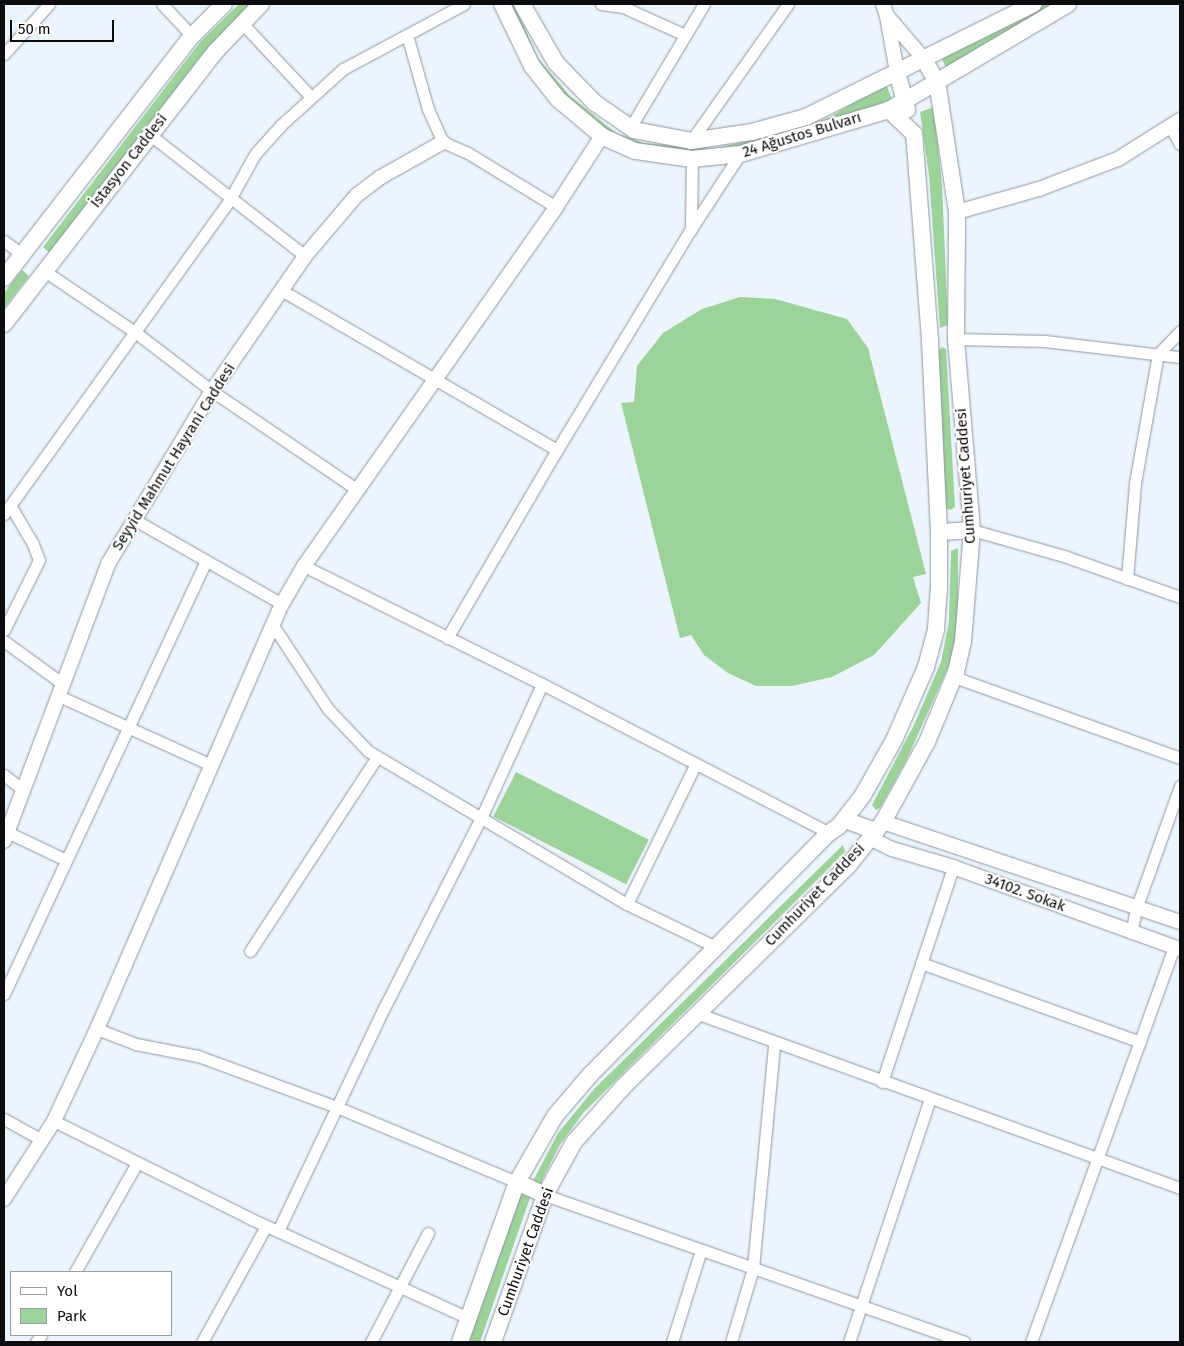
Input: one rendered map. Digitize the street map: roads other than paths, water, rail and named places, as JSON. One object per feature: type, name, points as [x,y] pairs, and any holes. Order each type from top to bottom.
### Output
[{"type":"main road","name":"İstasyon Caddesi","points":[[4,278],[192,36],[224,4]]},
{"type":"main road","name":"İstasyon Caddesi","points":[[4,324],[43,270],[149,134],[241,22],[261,4]]},
{"type":"main road","name":"24 Ağustos Bulvarı","points":[[502,4],[528,59],[545,83],[574,115],[602,136],[635,151],[692,159],[740,154],[895,115],[905,101],[1068,4]]},
{"type":"main road","name":"24 Ağustos Bulvarı","points":[[523,4],[545,49],[567,77],[595,104],[630,128],[648,135],[691,141],[752,132],[806,117],[923,58]]},
{"type":"main road","points":[[937,82],[923,58],[966,40],[1034,4]]},
{"type":"main road","name":"Cumhuriyet Caddesi","points":[[460,1342],[517,1182],[543,1134],[570,1098],[716,947],[829,833],[845,820],[863,795],[894,740],[926,667],[936,629],[939,532],[930,340],[914,134],[896,72]]},
{"type":"main road","name":"Cumhuriyet Caddesi","points":[[493,1342],[545,1195],[584,1128],[696,1013],[848,866],[876,831],[927,742],[954,677],[963,642],[972,530],[956,339],[957,212],[937,82]]},
{"type":"main road","points":[[895,115],[914,134]]},
{"type":"main road","points":[[930,340],[956,339]]},
{"type":"main road","points":[[939,532],[972,530]]},
{"type":"main road","points":[[845,820],[876,831]]},
{"type":"main road","points":[[517,1182],[545,1195]]},
{"type":"street","points":[[4,54],[49,4]]},
{"type":"street","points":[[162,4],[192,36]]},
{"type":"street","points":[[4,630],[38,560],[33,544],[7,509],[230,200],[256,154],[311,97],[343,69],[464,4]]},
{"type":"street","points":[[601,4],[623,7],[685,35]]},
{"type":"street","points":[[630,128],[704,4]]},
{"type":"street","points":[[691,141],[788,4]]},
{"type":"street","points":[[885,10],[923,58]]},
{"type":"street","points":[[885,10],[896,72]]},
{"type":"street","points":[[241,22],[311,97]]},
{"type":"street","points":[[407,35],[428,109],[443,142],[556,207]]},
{"type":"street","points":[[957,212],[1039,190],[1118,159],[1175,124],[1180,144]]},
{"type":"street","points":[[149,134],[230,200],[305,256]]},
{"type":"street","points":[[4,1199],[54,1121],[98,1028],[282,604],[304,566],[356,489],[556,207],[602,136]]},
{"type":"street","name":"Seyyid Mahmut Hayrani Caddesi","points":[[5,836],[108,564],[212,391],[305,256],[368,186],[443,142]]},
{"type":"street","points":[[448,638],[557,450],[690,229],[740,154]]},
{"type":"street","points":[[690,229],[692,159]]},
{"type":"street","points":[[4,241],[23,255]]},
{"type":"street","points":[[43,270],[136,332],[212,391],[356,489]]},
{"type":"street","points":[[281,290],[557,450]]},
{"type":"street","points":[[1128,580],[1135,483],[1158,354],[1180,331]]},
{"type":"street","points":[[956,339],[1045,341],[1180,357]]},
{"type":"street","points":[[135,520],[205,563],[282,604]]},
{"type":"street","points":[[972,530],[1064,556],[1180,597]]},
{"type":"street","points":[[4,994],[64,860],[205,563]]},
{"type":"street","points":[[304,566],[542,684],[829,833]]},
{"type":"street","points":[[272,624],[328,709],[377,757],[627,904],[716,947]]},
{"type":"street","points":[[4,641],[61,690],[127,726],[211,765]]},
{"type":"street","points":[[954,677],[1180,758]]},
{"type":"street","points":[[278,1231],[339,1108],[384,1008],[481,818],[542,684]]},
{"type":"street","points":[[250,951],[377,757]]},
{"type":"street","points":[[627,904],[695,765]]},
{"type":"street","points":[[4,775],[22,789]]},
{"type":"street","points":[[1131,933],[1136,909],[1180,786]]},
{"type":"street","name":"34102. Sokak","points":[[876,831],[892,849],[953,866],[1131,933],[1177,948]]},
{"type":"street","name":"34102. Sokak","points":[[876,831],[1180,922]]},
{"type":"street","points":[[5,836],[64,860]]},
{"type":"street","points":[[882,1082],[953,866]]},
{"type":"street","points":[[1030,1342],[1140,1042],[1177,948]]},
{"type":"street","points":[[921,963],[1140,1042]]},
{"type":"street","points":[[696,1013],[774,1044],[1180,1188]]},
{"type":"street","points":[[98,1028],[136,1044],[198,1056],[339,1108],[517,1182]]},
{"type":"street","points":[[731,1342],[753,1268],[774,1044]]},
{"type":"street","points":[[849,1342],[930,1099]]},
{"type":"street","points":[[4,1119],[42,1140]]},
{"type":"street","points":[[54,1121],[266,1226],[468,1318]]},
{"type":"street","points":[[77,1271],[137,1162]]},
{"type":"street","points":[[545,1195],[964,1342]]},
{"type":"street","points":[[202,1342],[266,1226]]},
{"type":"street","points":[[371,1342],[428,1233]]},
{"type":"street","points":[[672,1342],[702,1250]]}]
